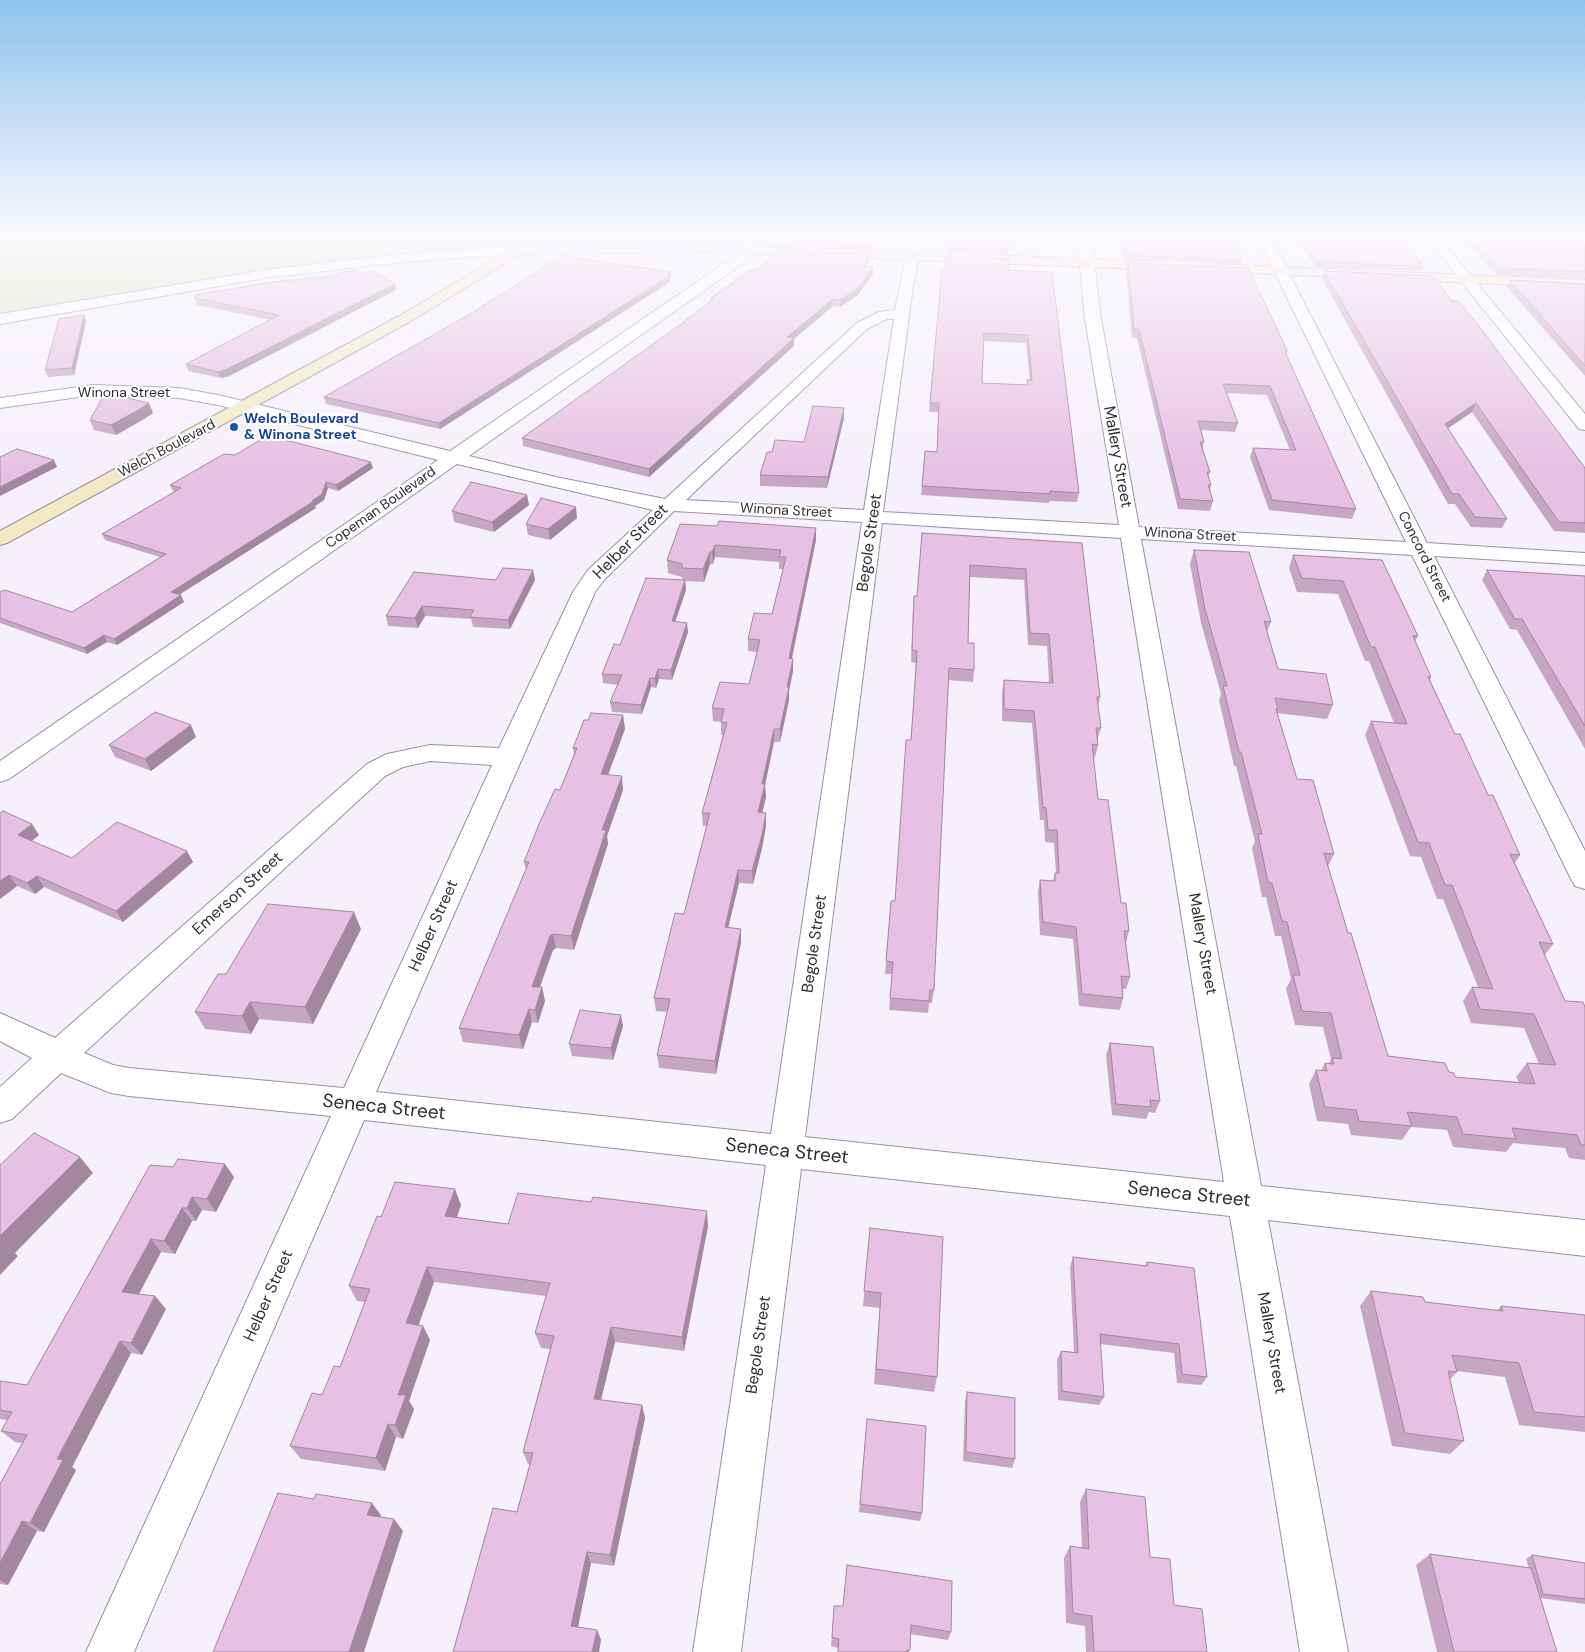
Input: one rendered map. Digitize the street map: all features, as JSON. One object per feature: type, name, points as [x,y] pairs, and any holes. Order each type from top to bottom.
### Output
[{"type":"main road","name":"Welch Boulevard","points":[[0,539],[415,313]]},
{"type":"street","points":[[0,319],[33,313]]},
{"type":"street","name":"Copeman Boulevard","points":[[0,773],[662,313]]},
{"type":"street","name":"Mallery Street","points":[[1092,313],[1324,1652]]},
{"type":"street","name":"Concord Street","points":[[1301,313],[1585,878]]},
{"type":"street","points":[[1494,313],[1585,425]]},
{"type":"street","name":"Helber Street","points":[[110,1652],[355,1105],[508,757],[587,588],[603,567],[668,505],[862,326],[884,314],[902,314]]},
{"type":"street","name":"Begole Street","points":[[717,1652],[902,314]]},
{"type":"street","name":"Winona Street","points":[[0,403],[68,392],[133,390],[179,393],[245,406],[454,458],[639,501],[668,505],[1585,559]]},
{"type":"street","name":"Emerson Street","points":[[0,1108],[376,770],[396,760],[430,753],[508,757]]},
{"type":"street","name":"Seneca Street","points":[[0,1026],[99,1075],[129,1082],[1585,1238]]},
{"type":"green space","points":[[0,313],[17,313],[0,316]]},
{"type":"building","points":[[270,313],[337,313],[227,369],[218,372],[186,364],[279,315]]},
{"type":"building","points":[[611,313],[439,423],[324,397],[470,314]]},
{"type":"building","points":[[695,313],[816,313],[787,337],[794,338],[649,469],[522,438]]},
{"type":"building","points":[[938,313],[1057,313],[1079,493],[1050,491],[1050,494],[922,486],[925,451],[937,452],[939,403],[930,403]],"holes":[[[984,333],[1028,335],[1032,380],[1027,380],[1028,385],[982,383]]]},
{"type":"building","points":[[1133,313],[1269,313],[1356,509],[1272,500],[1253,448],[1296,450],[1270,386],[1223,384],[1238,423],[1198,421],[1204,442],[1200,442],[1210,472],[1207,472],[1211,485],[1208,485],[1213,501],[1180,499],[1139,329],[1134,329]]},
{"type":"building","points":[[1348,313],[1468,313],[1585,468],[1585,523],[1559,522],[1476,403],[1445,424],[1507,519],[1475,517],[1459,494],[1452,494]]},
{"type":"building","points":[[1539,313],[1585,313],[1585,366]]},
{"type":"building","points":[[84,315],[72,368],[45,370],[59,319]]},
{"type":"building","points":[[105,393],[149,403],[111,425],[90,420]]},
{"type":"building","points":[[813,406],[844,408],[828,477],[760,475],[767,452],[772,452],[775,440],[804,442]]},
{"type":"building","points":[[270,436],[371,462],[336,485],[326,482],[322,494],[312,501],[314,501],[171,592],[181,595],[114,639],[104,635],[84,648],[0,618],[0,592],[5,590],[72,612],[166,554],[102,534],[181,488],[170,485],[224,454],[235,455]]},
{"type":"building","points":[[17,449],[54,460],[0,487],[0,457]]},
{"type":"building","points":[[471,482],[527,495],[492,522],[452,511]]},
{"type":"building","points":[[541,498],[576,507],[548,529],[526,524]]},
{"type":"building","points":[[719,521],[816,528],[789,658],[793,659],[787,687],[789,687],[780,729],[774,729],[762,784],[765,784],[758,812],[766,813],[762,835],[752,871],[738,870],[725,927],[741,929],[715,1061],[657,1055],[670,999],[654,998],[675,913],[684,914],[710,813],[702,813],[727,723],[721,722],[724,709],[712,708],[720,682],[749,684],[760,640],[748,639],[754,613],[772,614],[786,557],[779,557],[781,550],[715,545],[703,569],[682,568],[682,564],[667,560],[680,524],[717,526]]},
{"type":"building","points":[[922,533],[1082,543],[1100,697],[1097,697],[1101,728],[1096,728],[1098,745],[1092,744],[1098,799],[1108,800],[1121,903],[1126,903],[1129,931],[1124,931],[1130,977],[1121,976],[1123,998],[1082,994],[1076,927],[1043,922],[1040,880],[1055,881],[1055,873],[1059,873],[1057,830],[1048,830],[1046,808],[1043,807],[1034,711],[1004,709],[1004,680],[1053,683],[1049,634],[1030,633],[1026,569],[970,565],[968,643],[974,643],[974,670],[949,668],[934,990],[930,990],[929,1001],[890,998],[893,962],[886,961],[891,901],[895,901],[906,740],[911,740],[917,651],[912,650],[914,596],[917,596]]},
{"type":"building","points":[[1194,550],[1249,552],[1271,622],[1264,621],[1278,669],[1326,674],[1333,705],[1275,698],[1278,709],[1276,709],[1297,779],[1313,780],[1334,854],[1324,853],[1348,933],[1351,933],[1388,1056],[1445,1063],[1449,1072],[1454,1073],[1455,1077],[1535,1084],[1527,1063],[1556,1065],[1534,1014],[1480,1009],[1472,987],[1493,989],[1452,885],[1445,885],[1429,843],[1418,842],[1371,721],[1407,724],[1375,647],[1371,647],[1343,581],[1302,578],[1293,555],[1382,560],[1418,636],[1413,636],[1431,677],[1428,677],[1455,734],[1460,734],[1488,795],[1493,795],[1520,855],[1510,854],[1553,944],[1539,942],[1565,1001],[1583,1002],[1585,1007],[1585,1145],[1581,1145],[1577,1135],[1512,1128],[1516,1139],[1463,1134],[1457,1117],[1407,1112],[1412,1126],[1359,1121],[1356,1110],[1325,1107],[1316,1070],[1327,1071],[1325,1063],[1334,1064],[1332,1058],[1342,1059],[1331,1013],[1302,1011],[1293,975],[1300,975],[1287,922],[1282,921],[1272,883],[1268,882],[1258,834],[1262,834],[1223,686],[1227,686],[1205,609]]},
{"type":"building","points":[[503,568],[533,570],[508,620],[470,617],[474,610],[422,606],[415,618],[386,616],[414,572],[496,580]]},
{"type":"building","points":[[1487,570],[1585,576],[1585,726],[1522,619],[1515,619]]},
{"type":"building","points":[[646,578],[685,580],[672,621],[687,623],[671,670],[658,669],[655,678],[650,678],[641,705],[610,702],[622,675],[602,674],[614,644],[620,645]]},
{"type":"building","points":[[155,712],[191,725],[145,759],[109,745]]},
{"type":"building","points":[[591,713],[623,715],[601,774],[622,776],[602,830],[606,830],[571,936],[553,934],[550,936],[532,987],[542,987],[535,1010],[529,1009],[519,1035],[459,1028],[529,862],[524,862],[539,824],[555,789],[560,790],[577,748],[573,748],[584,720],[588,720]]},
{"type":"building","points":[[3,811],[32,824],[18,835],[72,858],[117,822],[187,851],[116,911],[37,876],[27,883],[9,875],[0,881],[0,813]]},
{"type":"building","points":[[268,904],[354,912],[305,1007],[250,1002],[242,1016],[195,1012],[218,974],[226,974]]},
{"type":"building","points":[[580,1010],[621,1015],[611,1048],[569,1044]]},
{"type":"building","points":[[1110,1043],[1153,1047],[1160,1101],[1150,1100],[1151,1107],[1116,1104]]},
{"type":"building","points":[[34,1133],[80,1157],[0,1236],[0,1165]]},
{"type":"building","points":[[178,1159],[225,1164],[207,1199],[192,1197],[187,1208],[182,1208],[164,1241],[151,1239],[122,1292],[155,1296],[131,1343],[120,1341],[57,1459],[63,1460],[30,1523],[22,1521],[0,1563],[0,1484],[27,1435],[1,1431],[12,1412],[0,1410],[0,1381],[27,1385],[150,1165],[173,1167]]},
{"type":"building","points":[[395,1182],[455,1189],[445,1216],[508,1224],[518,1193],[591,1202],[593,1197],[707,1211],[682,1337],[611,1327],[594,1399],[642,1405],[610,1555],[587,1552],[571,1626],[597,1630],[592,1652],[453,1652],[493,1508],[517,1512],[533,1453],[523,1452],[554,1336],[535,1333],[550,1283],[427,1267],[406,1323],[423,1326],[398,1395],[406,1395],[395,1425],[388,1424],[376,1458],[290,1446],[312,1393],[322,1395],[334,1366],[340,1367],[370,1289],[349,1286],[377,1216],[381,1217]]},
{"type":"building","points":[[870,1228],[943,1237],[937,1377],[876,1369],[881,1293],[864,1291]]},
{"type":"building","points":[[1073,1257],[1147,1266],[1147,1262],[1194,1268],[1207,1377],[1182,1374],[1179,1344],[1100,1334],[1104,1397],[1062,1391],[1061,1351],[1078,1353]]},
{"type":"building","points":[[1371,1291],[1423,1297],[1425,1302],[1503,1311],[1501,1306],[1585,1315],[1585,1417],[1534,1412],[1519,1363],[1452,1355],[1457,1372],[1448,1371],[1464,1441],[1405,1433]]},
{"type":"building","points":[[967,1392],[1015,1398],[1015,1459],[966,1452]]},
{"type":"building","points":[[867,1419],[926,1426],[922,1513],[860,1504]]},
{"type":"building","points":[[1086,1489],[1145,1497],[1150,1557],[1170,1559],[1174,1605],[1202,1609],[1207,1652],[1094,1652],[1092,1616],[1073,1613],[1070,1546],[1089,1549]]},
{"type":"building","points":[[278,1493],[314,1499],[316,1494],[372,1503],[367,1515],[394,1519],[349,1652],[213,1652]]},
{"type":"building","points":[[1430,1554],[1531,1568],[1557,1652],[1454,1652]]},
{"type":"building","points":[[1532,1555],[1585,1563],[1585,1599],[1543,1594]]},
{"type":"building","points":[[847,1565],[952,1581],[951,1632],[911,1625],[910,1650],[907,1650],[907,1652],[838,1652],[839,1639],[832,1637],[834,1606],[843,1606]]},
{"type":"place","name":"Welch Boulevard & Winona Street","points":[[234,427]]}]
